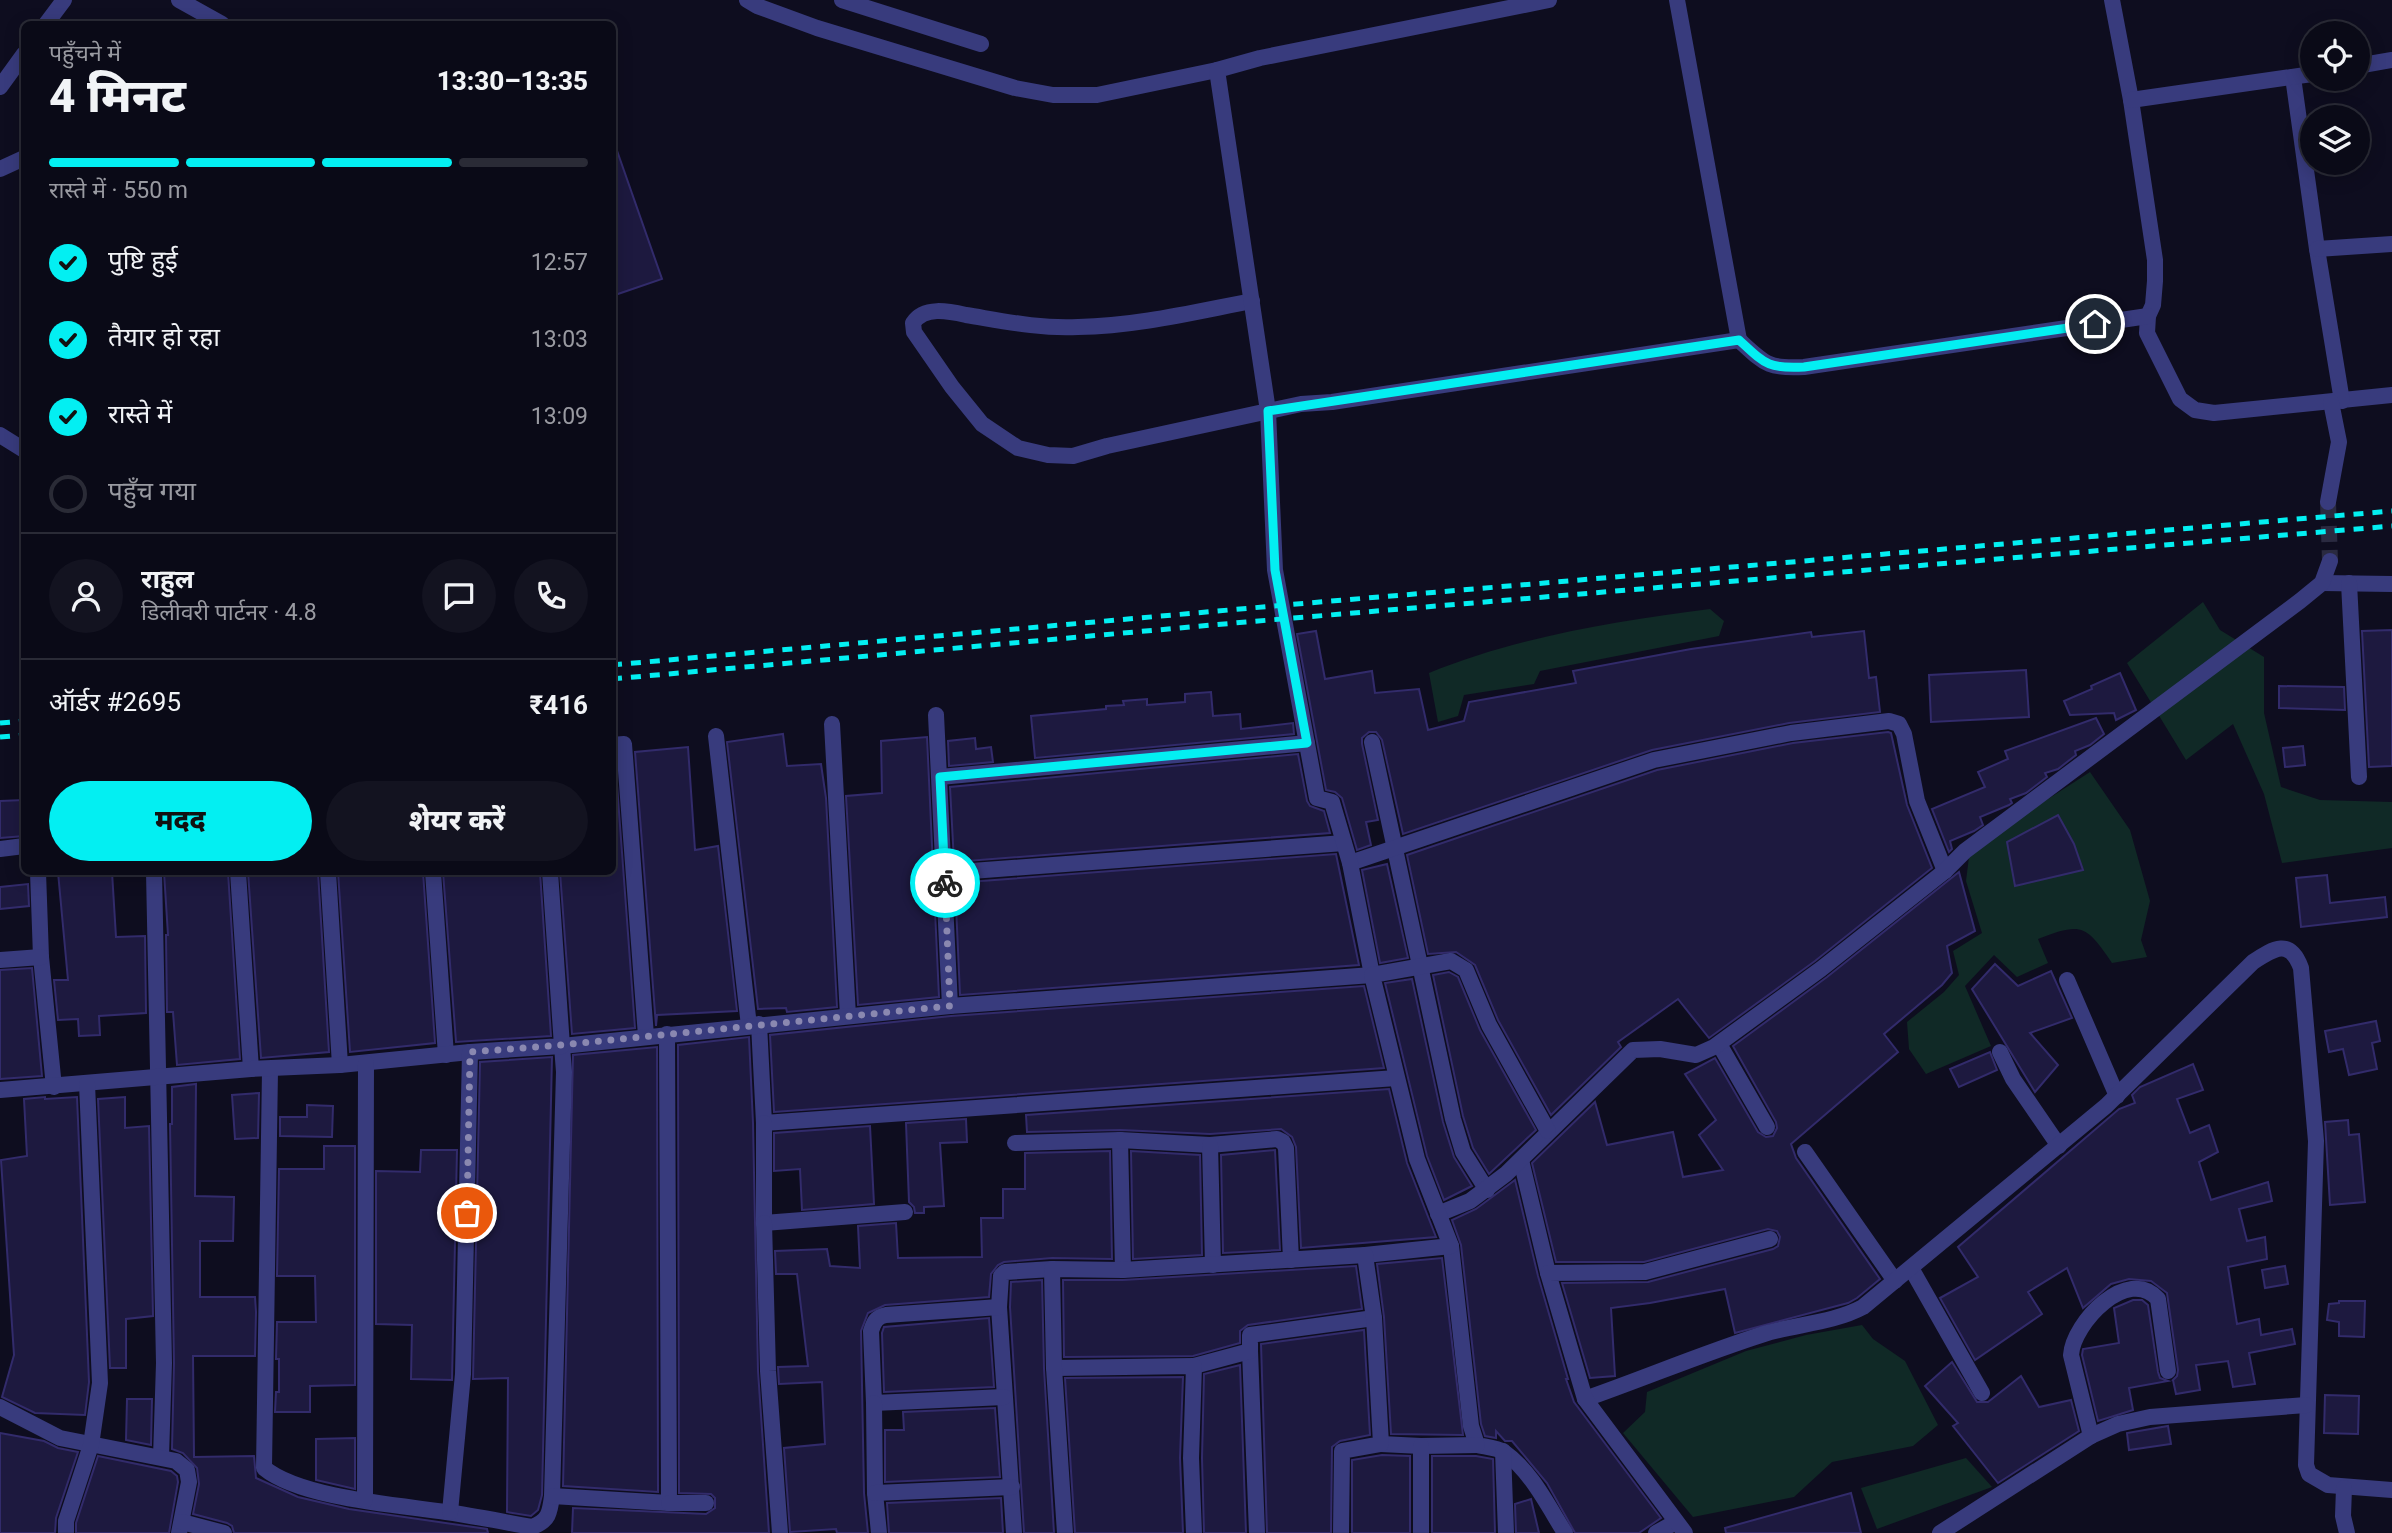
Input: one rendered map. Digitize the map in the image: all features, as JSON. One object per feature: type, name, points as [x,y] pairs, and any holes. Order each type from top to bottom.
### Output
[{"type":"street","points":[[48,21],[64,0]]},
{"type":"street","points":[[179,0],[217,21]]},
{"type":"street","points":[[747,0],[817,27],[1015,88],[1053,95],[1097,95],[1217,70],[1260,58],[1549,0]]},
{"type":"street","points":[[842,0],[981,44]]},
{"type":"street","points":[[1677,0],[1739,340],[1763,362],[1779,368],[1804,367],[2148,316]]},
{"type":"street","points":[[2112,0],[2131,100],[2155,260],[2153,305],[2148,316],[2147,333],[2180,399],[2195,410],[2214,412],[2392,396]]},
{"type":"street","points":[[0,87],[21,58]]},
{"type":"street","points":[[2370,64],[2392,60]]},
{"type":"street","points":[[1217,70],[1268,411],[1275,570],[1317,798],[1332,802],[1350,863],[1372,975],[1417,1159],[1451,1245],[1471,1426],[1477,1445]]},
{"type":"street","points":[[2131,100],[2300,76]]},
{"type":"street","points":[[2293,77],[2337,402],[2339,442],[2328,502]]},
{"type":"street","points":[[0,169],[21,159]]},
{"type":"street","points":[[2317,249],[2392,244]]},
{"type":"street","points":[[1252,301],[1141,323],[1075,328],[1016,324],[958,313],[926,311],[918,315],[913,323],[914,332],[952,387],[982,424],[1018,448],[1048,455],[1073,456],[1268,411],[1739,340]]},
{"type":"street","points":[[0,435],[21,448]]},
{"type":"street","points":[[1438,1214],[1471,1201],[1487,1190],[1633,1049],[1660,1049],[1696,1055],[1719,1044],[1821,970],[2001,822],[2322,583],[2330,561]]},
{"type":"street","points":[[2322,583],[2392,584]]},
{"type":"street","points":[[2349,583],[2359,777]]},
{"type":"street","points":[[936,715],[950,1006]]},
{"type":"street","points":[[1350,863],[1654,760],[1791,733],[1889,721],[1899,724],[1904,734],[1917,801],[1945,870]]},
{"type":"street","points":[[832,724],[848,1016]]},
{"type":"street","points":[[716,736],[754,1025],[764,1123],[768,1371],[780,1533]]},
{"type":"street","points":[[1372,742],[1422,967],[1452,1119],[1464,1152],[1487,1190]]},
{"type":"street","points":[[940,777],[1307,743]]},
{"type":"street","points":[[616,745],[624,744],[646,1036]]},
{"type":"street","points":[[944,873],[1344,843]]},
{"type":"street","points":[[0,849],[21,846]]},
{"type":"street","points":[[38,875],[41,957],[54,1087]]},
{"type":"street","points":[[154,875],[164,1363],[161,1457]]},
{"type":"street","points":[[239,875],[251,1069]]},
{"type":"street","points":[[328,875],[340,1065]]},
{"type":"street","points":[[433,875],[446,1055]]},
{"type":"street","points":[[271,1070],[262,1447],[264,1468],[276,1478],[300,1487],[532,1527],[542,1524],[549,1516],[552,1496],[564,1072],[550,875]]},
{"type":"street","points":[[1585,1399],[1733,1344],[1779,1330],[1847,1316],[1863,1307],[2117,1096],[2253,962],[2274,948],[2286,948],[2297,956],[2301,968],[2316,1141],[2305,1465],[2309,1474],[2328,1485],[2392,1490]]},
{"type":"street","points":[[0,960],[41,957]]},
{"type":"street","points":[[0,1090],[251,1069],[366,1063],[950,1006],[1372,975],[1451,961],[1466,970],[1489,1025],[1548,1131]]},
{"type":"street","points":[[2067,980],[2117,1096]]},
{"type":"street","points":[[667,1034],[670,1503]]},
{"type":"street","points":[[1719,1044],[1767,1127]]},
{"type":"street","points":[[450,1512],[463,1374],[470,1052]]},
{"type":"street","points":[[2000,1052],[2013,1079],[2059,1146]]},
{"type":"street","points":[[365,1500],[366,1063]]},
{"type":"street","points":[[764,1123],[1396,1078]]},
{"type":"street","points":[[66,1533],[66,1521],[91,1445],[100,1383],[87,1084]]},
{"type":"street","points":[[1015,1143],[1120,1140],[1210,1145],[1270,1138],[1283,1142],[1286,1147],[1290,1260]]},
{"type":"street","points":[[1120,1140],[1123,1270]]},
{"type":"street","points":[[1210,1145],[1213,1265]]},
{"type":"street","points":[[1805,1152],[1895,1281]]},
{"type":"street","points":[[1521,1160],[1548,1273],[1585,1399],[1681,1527],[1656,1533]]},
{"type":"street","points":[[764,1223],[905,1212]]},
{"type":"street","points":[[1548,1273],[1645,1272],[1770,1239]]},
{"type":"street","points":[[1014,1533],[999,1307],[1000,1276],[1005,1272],[1213,1265],[1366,1255],[1451,1245]]},
{"type":"street","points":[[1366,1255],[1374,1318],[1381,1444]]},
{"type":"street","points":[[1911,1268],[1982,1392]]},
{"type":"street","points":[[1052,1269],[1054,1368],[1065,1533]]},
{"type":"street","points":[[2091,1436],[2071,1355],[2071,1343],[2103,1302],[2127,1290],[2143,1288],[2158,1299],[2168,1371]]},
{"type":"street","points":[[879,1533],[875,1493],[871,1331],[874,1322],[878,1317],[999,1307]]},
{"type":"street","points":[[1257,1533],[1250,1335],[1374,1318]]},
{"type":"street","points":[[1054,1368],[1194,1366],[1250,1351]]},
{"type":"street","points":[[1194,1366],[1191,1458],[1194,1533]]},
{"type":"street","points":[[874,1403],[1004,1397]]},
{"type":"street","points":[[1940,1533],[2091,1436],[2118,1424],[2150,1418],[2306,1405]]},
{"type":"street","points":[[0,1407],[61,1437],[176,1461],[187,1470],[190,1482],[181,1527],[224,1533]]},
{"type":"street","points":[[1341,1533],[1342,1451],[1381,1444],[1477,1445],[1503,1451],[1536,1486],[1565,1533]]},
{"type":"street","points":[[1420,1533],[1421,1446]]},
{"type":"street","points":[[1503,1451],[1506,1533]]},
{"type":"street","points":[[875,1493],[1012,1487]]},
{"type":"street","points":[[2344,1488],[2343,1516],[2347,1533]]},
{"type":"street","points":[[552,1496],[706,1503]]},
{"type":"green space","points":[[2203,602],[2220,630],[2264,657],[2264,713],[2281,787],[2320,800],[2392,802],[2392,848],[2282,863],[2264,794],[2233,724],[2186,760],[2127,663]]},
{"type":"green space","points":[[1710,609],[1724,621],[1719,636],[1540,671],[1534,684],[1464,695],[1458,716],[1438,722],[1429,673],[1462,660],[1567,632]]},
{"type":"green space","points":[[2090,772],[2130,830],[2150,901],[2141,940],[2147,957],[2112,963],[2089,934],[2074,929],[2038,939],[2048,963],[2017,977],[1994,955],[1965,986],[1991,1046],[1926,1074],[1909,1049],[1907,1022],[1944,992],[1959,975],[1953,951],[1982,933],[1966,881],[1969,857],[2003,828]]},
{"type":"green space","points":[[1862,1325],[1873,1339],[1905,1361],[1938,1425],[1913,1446],[1832,1462],[1794,1497],[1693,1517],[1623,1433],[1645,1412],[1647,1392],[1746,1351],[1806,1335]]},
{"type":"green space","points":[[1966,1458],[1992,1487],[1877,1529],[1861,1488]]},
{"type":"building","points":[[616,148],[662,279],[616,295]]},
{"type":"building","points":[[2392,630],[2392,766],[2369,767],[2362,631]]},
{"type":"building","points":[[1316,631],[1325,679],[1372,671],[1375,693],[1419,689],[1428,730],[1464,721],[1469,702],[1576,683],[1573,671],[1691,649],[1811,632],[1812,637],[1864,631],[1869,678],[1876,677],[1880,712],[1789,723],[1652,750],[1403,834],[1382,740],[1376,732],[1369,732],[1362,738],[1362,744],[1378,820],[1366,822],[1371,845],[1357,850],[1342,798],[1335,792],[1326,790],[1297,634]]},
{"type":"building","points":[[2026,670],[2029,717],[1931,722],[1929,675]]},
{"type":"building","points":[[2120,673],[2136,710],[2116,720],[2114,713],[2070,715],[2064,701]]},
{"type":"building","points":[[2279,686],[2344,687],[2345,710],[2279,708]]},
{"type":"building","points":[[1211,692],[1213,716],[1240,714],[1241,729],[1293,723],[1294,734],[1035,758],[1031,716],[1106,709],[1106,706],[1124,705],[1123,701],[1147,699],[1147,705],[1185,702],[1185,694]]},
{"type":"building","points":[[2096,718],[2104,734],[2090,745],[2075,751],[2076,755],[2058,769],[2045,773],[2047,777],[2026,793],[2010,799],[2012,803],[1980,817],[1983,825],[1950,841],[1952,849],[1949,852],[1932,809],[1985,787],[1978,772],[2008,759],[2005,751]]},
{"type":"building","points":[[1891,733],[1907,805],[1932,868],[1815,961],[1709,1038],[1678,999],[1618,1042],[1621,1047],[1551,1115],[1498,1020],[1475,965],[1456,952],[1428,954],[1407,855],[1657,770],[1793,743]]},
{"type":"building","points":[[783,734],[787,766],[821,764],[826,798],[837,1007],[787,1012],[786,1008],[758,1009],[727,742]]},
{"type":"building","points":[[927,737],[939,997],[858,1005],[846,796],[882,793],[881,741]]},
{"type":"building","points":[[975,738],[976,749],[991,747],[993,762],[949,766],[948,741]]},
{"type":"building","points":[[2303,746],[2305,765],[2285,767],[2283,748]]},
{"type":"building","points":[[688,747],[695,850],[718,846],[737,1011],[657,1015],[656,1026],[635,752]]},
{"type":"building","points":[[1298,754],[1307,801],[1310,806],[1324,811],[1330,833],[954,862],[950,787]]},
{"type":"building","points":[[616,772],[635,1028],[572,1034],[560,875],[616,875]]},
{"type":"building","points":[[21,800],[21,836],[0,838],[0,801]]},
{"type":"building","points":[[2058,815],[2074,844],[2083,870],[2015,886],[2007,842]]},
{"type":"building","points":[[1336,854],[1359,965],[960,995],[955,883]]},
{"type":"building","points":[[1387,864],[1408,958],[1380,963],[1362,870]]},
{"type":"building","points":[[1959,872],[1975,931],[1947,946],[1952,973],[1942,985],[1884,1034],[1898,1052],[1791,1144],[1796,1158],[1880,1279],[1848,1303],[1735,1333],[1725,1289],[1611,1308],[1615,1376],[1590,1378],[1562,1283],[1648,1282],[1773,1249],[1778,1246],[1780,1237],[1777,1231],[1768,1229],[1644,1262],[1556,1262],[1532,1163],[1595,1102],[1607,1145],[1673,1132],[1683,1177],[1723,1170],[1699,1135],[1716,1120],[1685,1074],[1715,1058],[1758,1132],[1766,1137],[1773,1136],[1777,1128],[1776,1122],[1733,1046],[1827,977]]},
{"type":"building","points":[[58,875],[112,875],[116,937],[145,936],[146,1013],[99,1016],[100,1035],[79,1036],[78,1019],[58,1020],[54,980],[68,980]]},
{"type":"building","points":[[164,875],[228,875],[240,1059],[177,1065],[173,1012],[167,1012],[168,935]]},
{"type":"building","points":[[248,875],[318,875],[329,1052],[261,1058]]},
{"type":"building","points":[[338,875],[423,875],[435,1043],[350,1052]]},
{"type":"building","points":[[443,875],[540,875],[551,1036],[456,1042]]},
{"type":"building","points":[[2327,875],[2330,903],[2385,897],[2387,917],[2301,927],[2296,878]]},
{"type":"building","points":[[28,884],[29,906],[0,909],[0,887]]},
{"type":"building","points":[[1995,964],[2018,986],[2051,971],[2072,1018],[2030,1033],[2058,1065],[2035,1092],[1972,989]]},
{"type":"building","points":[[32,968],[42,1076],[0,1079],[0,970]]},
{"type":"building","points":[[1449,972],[1458,977],[1480,1030],[1536,1130],[1489,1174],[1473,1148],[1463,1116],[1433,975]]},
{"type":"building","points":[[1412,979],[1443,1122],[1454,1157],[1472,1186],[1444,1200],[1427,1156],[1385,983]]},
{"type":"building","points":[[1364,986],[1384,1068],[774,1112],[770,1035],[951,1016]]},
{"type":"building","points":[[2376,1021],[2380,1041],[2372,1043],[2377,1069],[2349,1075],[2343,1049],[2329,1052],[2325,1031]]},
{"type":"building","points":[[749,1037],[758,1371],[769,1533],[572,1533],[573,1508],[706,1514],[715,1508],[715,1498],[711,1494],[679,1493],[678,1045]]},
{"type":"building","points":[[657,1047],[658,1492],[563,1486],[573,1055]]},
{"type":"building","points":[[1990,1052],[1997,1070],[1959,1087],[1950,1069]]},
{"type":"building","points":[[552,1057],[542,1495],[538,1510],[531,1516],[507,1512],[508,1378],[473,1379],[480,1062]]},
{"type":"building","points":[[2193,1064],[2203,1090],[2177,1099],[2190,1133],[2209,1125],[2218,1152],[2199,1162],[2211,1200],[2268,1182],[2272,1201],[2239,1209],[2247,1241],[2265,1237],[2267,1259],[2228,1267],[2237,1324],[2259,1319],[2261,1335],[2292,1329],[2295,1344],[2249,1353],[2255,1384],[2233,1387],[2228,1361],[2196,1365],[2200,1390],[2176,1394],[2173,1380],[2178,1370],[2167,1293],[2151,1281],[2129,1279],[2111,1284],[2083,1308],[2067,1268],[2028,1292],[2042,1314],[1975,1360],[1940,1298],[1978,1277],[1958,1247],[2119,1109],[2135,1103],[2132,1095],[2140,1087]]},
{"type":"building","points":[[196,1084],[195,1196],[234,1197],[233,1241],[200,1241],[200,1297],[255,1297],[256,1312],[255,1356],[193,1356],[194,1457],[254,1456],[256,1478],[298,1497],[349,1509],[487,1529],[488,1533],[234,1533],[232,1526],[227,1523],[193,1514],[199,1484],[197,1468],[183,1453],[172,1449],[174,1363],[170,1124],[172,1087]]},
{"type":"building","points":[[1389,1089],[1407,1163],[1436,1237],[1301,1248],[1296,1147],[1292,1137],[1281,1129],[1210,1134],[1120,1130],[1027,1132],[1026,1115]]},
{"type":"building","points":[[259,1093],[258,1138],[235,1139],[232,1095]]},
{"type":"building","points":[[77,1097],[89,1382],[85,1415],[35,1413],[2,1397],[14,1355],[1,1160],[27,1156],[24,1099]]},
{"type":"building","points":[[125,1097],[125,1128],[149,1126],[153,1316],[126,1319],[126,1368],[110,1368],[98,1099]]},
{"type":"building","points":[[307,1105],[333,1106],[332,1137],[280,1136],[280,1117],[307,1117]]},
{"type":"building","points":[[966,1119],[967,1142],[940,1143],[944,1206],[924,1207],[924,1213],[915,1213],[909,1202],[906,1123]]},
{"type":"building","points":[[2348,1120],[2349,1135],[2359,1134],[2365,1202],[2330,1205],[2325,1122]]},
{"type":"building","points":[[870,1126],[874,1204],[802,1210],[800,1169],[774,1171],[774,1133]]},
{"type":"building","points":[[324,1146],[355,1146],[355,1385],[310,1386],[310,1412],[275,1412],[276,1392],[279,1392],[277,1322],[316,1322],[315,1276],[277,1276],[279,1169],[324,1169]]},
{"type":"building","points":[[421,1150],[457,1150],[452,1380],[411,1379],[412,1325],[376,1324],[376,1171],[420,1172]]},
{"type":"building","points":[[1275,1150],[1280,1250],[1223,1253],[1221,1155]]},
{"type":"building","points":[[1110,1151],[1112,1259],[1052,1258],[1004,1262],[991,1274],[989,1297],[885,1305],[868,1313],[861,1331],[864,1493],[868,1533],[837,1533],[836,1529],[790,1532],[784,1448],[825,1444],[822,1382],[779,1384],[778,1367],[808,1366],[797,1274],[776,1274],[775,1251],[827,1249],[830,1266],[860,1268],[858,1226],[896,1223],[898,1258],[982,1257],[981,1218],[1003,1218],[1003,1189],[1025,1189],[1025,1153]]},
{"type":"building","points":[[1131,1151],[1200,1155],[1202,1255],[1133,1259]]},
{"type":"building","points":[[1515,1180],[1538,1276],[1574,1402],[1661,1518],[1639,1533],[1575,1533],[1547,1483],[1512,1441],[1505,1441],[1496,1431],[1496,1438],[1485,1436],[1481,1424],[1461,1245],[1452,1220],[1476,1209]]},
{"type":"building","points":[[1442,1258],[1463,1435],[1391,1434],[1384,1317],[1377,1264]]},
{"type":"building","points":[[1356,1266],[1362,1309],[1248,1325],[1240,1331],[1240,1343],[1193,1356],[1064,1357],[1063,1280],[1123,1280]]},
{"type":"building","points":[[2285,1266],[2288,1284],[2265,1288],[2262,1270]]},
{"type":"building","points":[[1042,1280],[1044,1369],[1054,1533],[1024,1533],[1010,1307],[1011,1282]]},
{"type":"building","points":[[2133,1300],[2142,1300],[2148,1305],[2158,1372],[2160,1378],[2168,1381],[2129,1388],[2133,1410],[2098,1421],[2082,1355],[2083,1349],[2119,1343],[2114,1308]]},
{"type":"building","points":[[2339,1301],[2365,1301],[2364,1337],[2339,1336],[2339,1322],[2327,1320],[2329,1304]]},
{"type":"building","points":[[989,1318],[994,1387],[884,1392],[884,1327]]},
{"type":"building","points":[[1364,1330],[1370,1435],[1340,1441],[1332,1447],[1331,1533],[1267,1533],[1261,1344]]},
{"type":"building","points":[[1952,1362],[1977,1402],[1988,1402],[2021,1376],[2039,1407],[2071,1400],[2079,1431],[1998,1483],[1953,1426],[1958,1423],[1925,1386]]},
{"type":"building","points":[[1240,1365],[1246,1533],[1204,1533],[1204,1374]]},
{"type":"building","points":[[1183,1377],[1180,1458],[1183,1533],[1075,1533],[1065,1378]]},
{"type":"building","points":[[2325,1395],[2359,1396],[2358,1434],[2324,1433]]},
{"type":"building","points":[[127,1399],[152,1399],[151,1445],[126,1440]]},
{"type":"building","points":[[995,1408],[1000,1477],[885,1482],[885,1430],[904,1430],[903,1412]]},
{"type":"building","points":[[2168,1426],[2171,1444],[2129,1450],[2127,1433]]},
{"type":"building","points":[[0,1433],[44,1441],[58,1448],[78,1452],[56,1518],[55,1533],[0,1533]]},
{"type":"building","points":[[355,1438],[355,1489],[316,1480],[316,1439]]},
{"type":"building","points":[[1382,1455],[1410,1456],[1410,1533],[1352,1533],[1352,1460]]},
{"type":"building","points":[[98,1456],[171,1471],[177,1476],[169,1533],[76,1533],[76,1523]]},
{"type":"building","points":[[1432,1456],[1476,1456],[1493,1459],[1495,1533],[1432,1533]]},
{"type":"building","points":[[1851,1493],[1861,1533],[1726,1533],[1725,1528]]},
{"type":"building","points":[[1001,1498],[1003,1533],[889,1533],[887,1503]]},
{"type":"building","points":[[1531,1499],[1539,1533],[1516,1533],[1515,1504]]},
{"type":"tunnel","points":[[2328,502],[2330,561]]},
{"type":"railway","points":[[616,665],[2392,511]]},
{"type":"railway","points":[[616,679],[1246,622],[2392,526]]},
{"type":"railway","points":[[0,723],[21,721]]},
{"type":"railway","points":[[0,737],[21,735]]},
{"type":"way so far","points":[[467,1213],[470,1052],[950,1006],[945,883]]},
{"type":"route","points":[[945,883],[940,777],[1307,743],[1275,570],[1268,411],[1739,340],[1763,362],[1779,368],[1804,367],[2095,324]]}]
